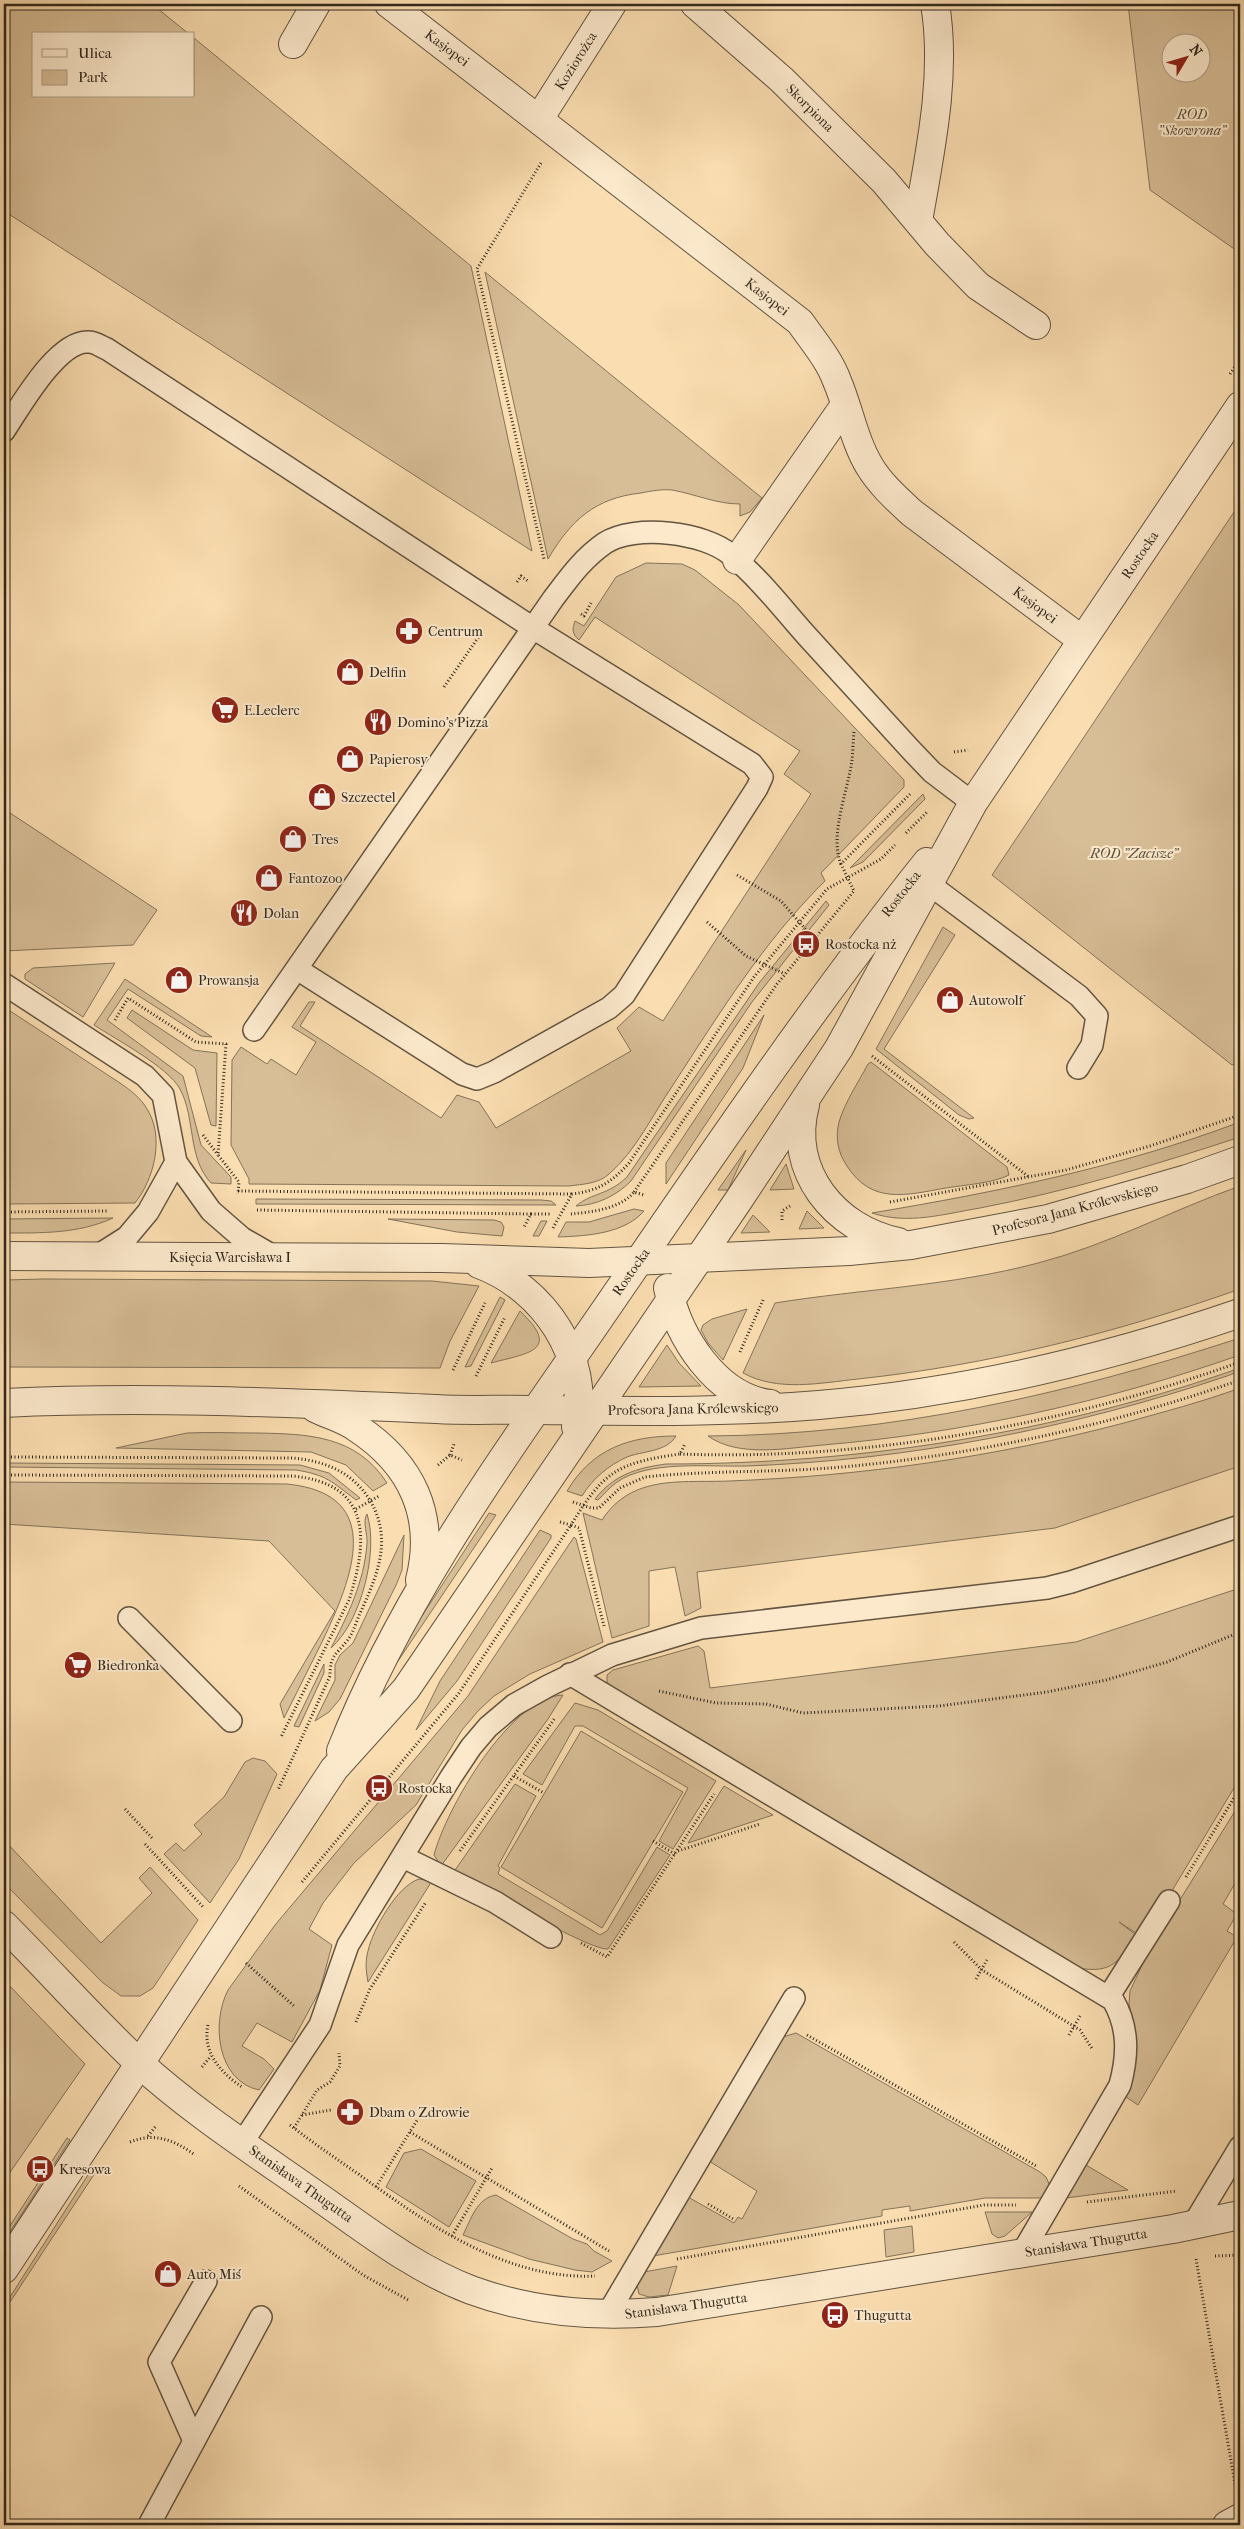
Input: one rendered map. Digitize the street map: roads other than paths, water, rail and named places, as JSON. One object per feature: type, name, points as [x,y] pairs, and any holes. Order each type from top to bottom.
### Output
[{"type":"street","points":[[293,44],[316,4]]},
{"type":"street","name":"Kasjopei","points":[[389,4],[800,322],[822,353],[837,380],[860,448],[871,468],[889,491],[912,513],[1082,640]]},
{"type":"street","name":"Koziorożca","points":[[549,127],[612,4]]},
{"type":"street","name":"Skorpiona","points":[[695,4],[782,80],[884,181],[978,286],[1036,325]]},
{"type":"street","points":[[918,221],[933,132],[937,92],[938,19],[935,4]]},
{"type":"street","points":[[737,560],[845,404]]},
{"type":"street","name":"Rostocka","points":[[334,1769],[375,1674],[417,1595],[536,1410],[572,1358],[651,1261],[682,1200],[963,797],[1082,640],[1240,406]]},
{"type":"street","name":"Rostocka","points":[[4,2269],[334,1769],[406,1689],[568,1450],[587,1410],[670,1300],[813,1088],[858,1016],[929,884],[963,797]]},
{"type":"street","name":"Rostocka","points":[[813,1088],[805,1106],[801,1125],[802,1146],[807,1165],[825,1201],[852,1224],[872,1235],[912,1245]]},
{"type":"street","name":"Profesora Jana Królewskiego","points":[[698,1259],[849,1251],[912,1245],[1048,1219],[1178,1182],[1240,1160]]},
{"type":"street","name":"Księcia Warcisława I","points":[[4,1256],[456,1259],[589,1263],[698,1259]]},
{"type":"street","name":"Księcia Warcisława I","points":[[456,1259],[480,1264],[499,1272],[522,1286],[562,1336],[572,1358],[580,1393],[587,1410]]},
{"type":"street","name":"Profesora Jana Królewskiego","points":[[651,1261],[670,1300],[679,1327],[696,1354],[718,1377],[741,1393],[763,1403],[792,1407]]},
{"type":"street","name":"Profesora Jana Królewskiego","points":[[587,1410],[686,1411],[792,1407],[863,1401],[1022,1375],[1142,1346],[1240,1313]]},
{"type":"street","points":[[4,1403],[47,1401],[302,1402],[439,1410],[587,1410]]},
{"type":"street","points":[[302,1402],[356,1426],[395,1460],[409,1480],[419,1502],[426,1529],[426,1556],[417,1595]]},
{"type":"street","points":[[4,1924],[140,2063]]},
{"type":"street","name":"Stanisława Thugutta","points":[[140,2063],[242,2143],[392,2249],[431,2272],[470,2289],[504,2300],[573,2313],[607,2315],[657,2312],[1022,2253],[1194,2238],[1240,2215]]},
{"type":"street","points":[[1227,2525],[1239,2506]]},
{"type":"lane","points":[[4,431],[53,362],[68,347],[89,342],[107,349],[500,607],[752,764],[762,777],[758,788],[624,995],[608,1008],[494,1072],[477,1079],[462,1074],[297,968]]},
{"type":"lane","points":[[254,1030],[533,628],[587,557],[606,542],[635,534],[664,532],[698,538],[730,553],[911,750],[963,797]]},
{"type":"lane","points":[[929,884],[1080,996],[1097,1016],[1092,1045],[1078,1068]]},
{"type":"lane","points":[[4,984],[145,1076],[163,1095],[176,1162],[211,1211],[242,1238],[275,1257]]},
{"type":"lane","points":[[97,1256],[127,1237],[148,1212],[176,1162]]},
{"type":"lane","points":[[242,2143],[320,2025],[348,1945],[466,1754],[488,1727],[514,1705],[570,1674],[625,1650],[701,1628],[1047,1588],[1071,1582],[1240,1526]]},
{"type":"lane","points":[[129,1618],[231,1721]]},
{"type":"lane","points":[[570,1674],[1109,1996],[1120,2011],[1126,2040],[1126,2058],[1118,2088],[1022,2253]]},
{"type":"lane","points":[[403,1856],[495,1902],[551,1937]]},
{"type":"lane","points":[[1109,1996],[1169,1901]]},
{"type":"lane","points":[[607,2315],[794,1998]]},
{"type":"lane","points":[[1194,2238],[1240,2146]]},
{"type":"lane","points":[[194,2441],[159,2362],[206,2281]]},
{"type":"lane","points":[[149,2525],[261,2317]]},
{"type":"place","name":"Centrum","points":[[409,631]]},
{"type":"place","name":"Delfin","points":[[350,672]]},
{"type":"place","name":"E.Leclerc","points":[[225,710]]},
{"type":"place","name":"Domino's Pizza","points":[[378,722]]},
{"type":"place","name":"Papierosy","points":[[350,759]]},
{"type":"place","name":"Szczectel","points":[[322,797]]},
{"type":"place","name":"Tres","points":[[293,839]]},
{"type":"place","name":"Fantozoo","points":[[269,878]]},
{"type":"place","name":"Dolan","points":[[244,913]]},
{"type":"place","name":"Rostocka nż","points":[[806,944]]},
{"type":"place","name":"Prowansja","points":[[179,980]]},
{"type":"place","name":"Autowolf","points":[[950,1000]]},
{"type":"place","name":"Biedronka","points":[[78,1665]]},
{"type":"place","name":"Rostocka","points":[[379,1788]]},
{"type":"place","name":"Dbam o Zdrowie","points":[[350,2112]]},
{"type":"place","name":"Kresowa","points":[[40,2169]]},
{"type":"place","name":"Auto Miś","points":[[168,2274]]},
{"type":"place","name":"Thugutta","points":[[835,2315]]},
{"type":"park label","name":"ROD \"Skowrona\"","points":[[1192,122]]},
{"type":"park label","name":"ROD \"Zacisze\"","points":[[1134,853]]}]
